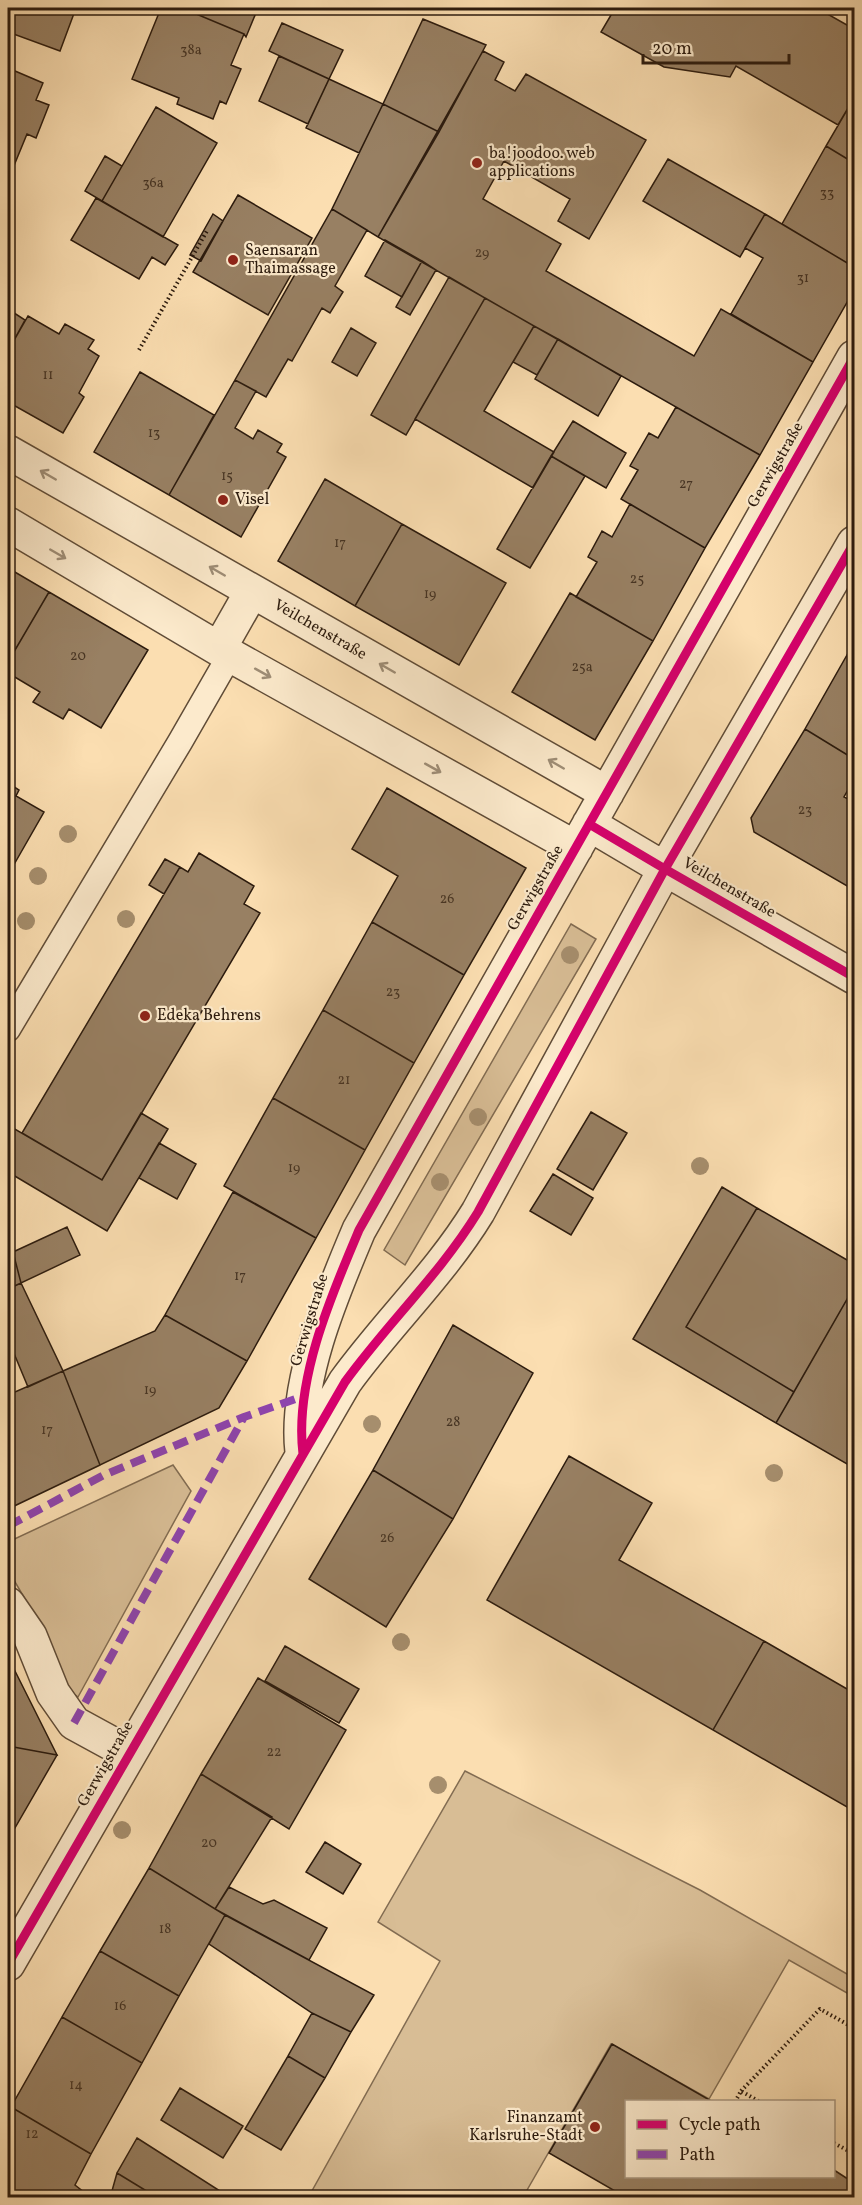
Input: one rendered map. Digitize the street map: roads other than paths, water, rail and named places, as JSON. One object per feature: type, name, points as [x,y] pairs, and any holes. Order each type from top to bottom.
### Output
[{"type":"street","name":"Gerwigstraße","points":[[303,1454],[301,1431],[304,1396],[322,1322],[359,1230],[855,357]]},
{"type":"street","name":"Veilchenstraße","points":[[8,452],[607,793]]},
{"type":"street","name":"Veilchenstraße","points":[[8,524],[225,652],[583,836],[665,869],[855,977]]},
{"type":"street","name":"Gerwigstraße","points":[[8,1964],[345,1382],[372,1344],[459,1243],[478,1212],[665,869],[855,543]]},
{"type":"street","points":[[225,652],[252,591]]},
{"type":"street","points":[[8,1604],[30,1636],[53,1693],[74,1723],[129,1753]]},
{"type":"lane","points":[[8,1029],[186,733],[225,652]]},
{"type":"place","name":"ba!joodoo. web applications","points":[[477,163]]},
{"type":"place","name":"Saensaran Thaimassage","points":[[233,260]]},
{"type":"place","name":"Visel","points":[[223,500]]},
{"type":"place","name":"Edeka Behrens","points":[[145,1016]]},
{"type":"place","name":"Finanzamt Karlsruhe-Stadt","points":[[595,2127]]}]
